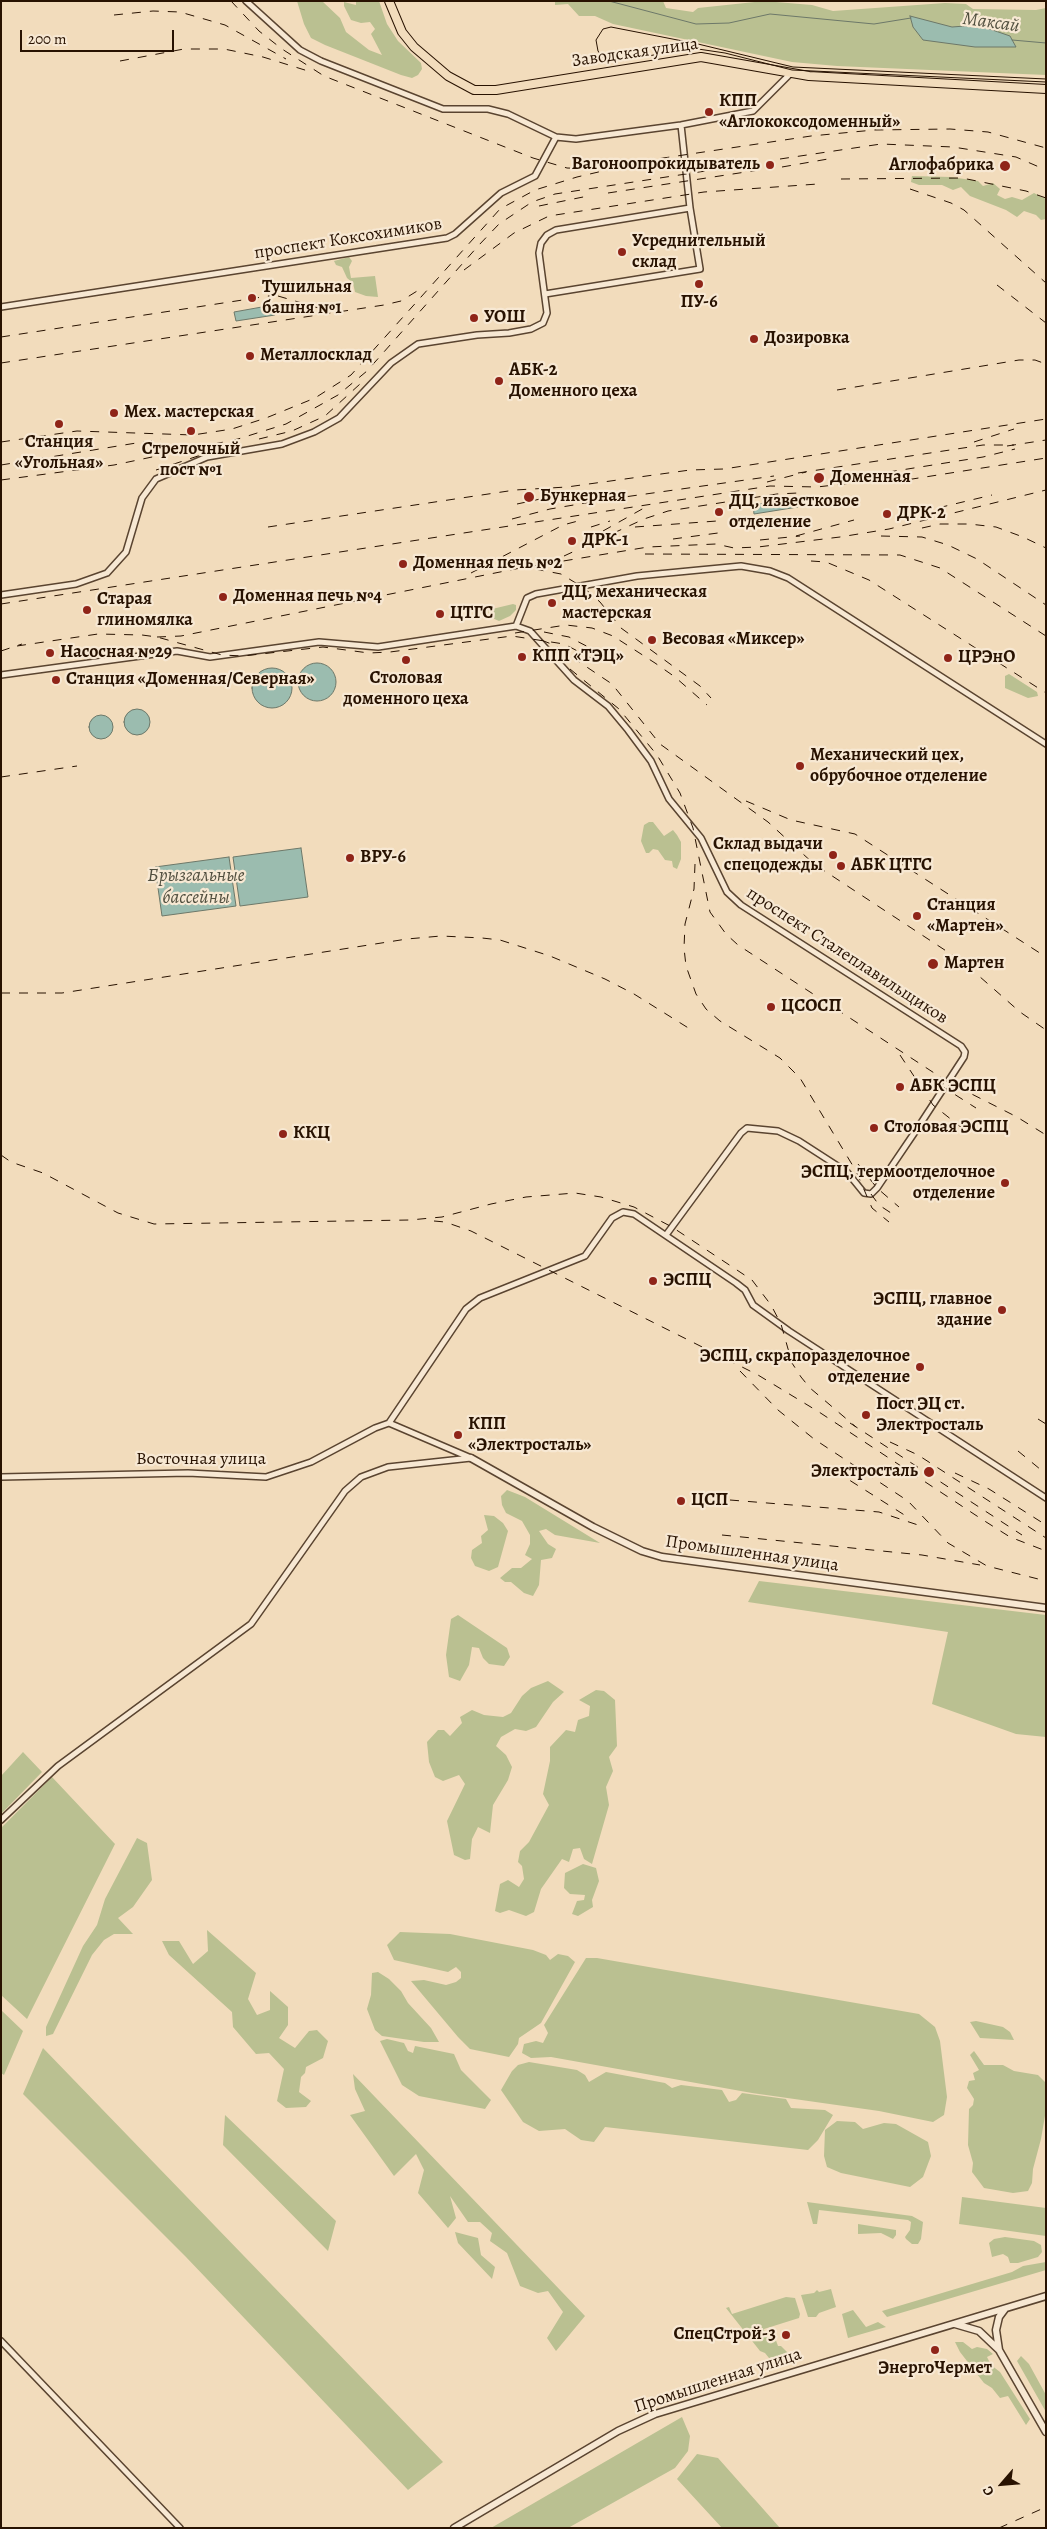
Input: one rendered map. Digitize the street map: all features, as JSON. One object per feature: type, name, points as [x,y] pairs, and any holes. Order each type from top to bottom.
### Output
[{"type":"main road","name":"Заводская улица","points":[[389,1],[402,32],[414,47],[448,76],[474,90],[496,90],[700,57],[790,74],[1046,90]]},
{"type":"street","points":[[246,1],[300,50],[321,61],[443,109],[488,109],[508,114],[556,137],[576,139],[681,125],[753,111],[790,74]]},
{"type":"street","points":[[545,294],[700,270],[690,208],[681,125]]},
{"type":"street","name":"проспект Коксохимиков","points":[[1,307],[447,238],[455,234],[501,193],[535,176],[556,137]]},
{"type":"street","points":[[1,595],[76,584],[107,573],[126,552],[142,498],[156,479],[207,457],[282,444],[314,432],[339,418],[391,363],[418,344],[531,329],[543,323],[547,313],[539,253],[541,243],[556,230],[690,208]]},
{"type":"street","points":[[1,675],[177,651],[210,657],[319,642],[378,647],[516,626],[527,598],[536,594],[637,576],[741,566],[770,571],[788,578],[1046,744]]},
{"type":"street","name":"проспект Сталеплавильщиков","points":[[516,626],[530,631],[574,680],[608,706],[628,730],[650,761],[669,799],[701,838],[727,892],[961,1046],[965,1052],[964,1057],[924,1119],[871,1194],[864,1194],[848,1172],[799,1141],[778,1131],[747,1128],[741,1133],[666,1236]]},
{"type":"street","points":[[389,1423],[456,1321],[480,1298],[584,1256],[612,1218],[623,1212],[634,1214],[736,1283],[745,1290],[753,1306],[1046,1498]]},
{"type":"street","name":"Промышленная улица","points":[[389,1423],[450,1447],[593,1527],[642,1551],[662,1557],[1046,1608]]},
{"type":"street","name":"Восточная улица","points":[[1,1477],[188,1472],[266,1477],[311,1462],[375,1428],[389,1423]]},
{"type":"street","points":[[1,1820],[58,1766],[251,1624],[344,1491],[361,1477],[388,1467],[471,1458]]},
{"type":"street","name":"Промышленная улица","points":[[454,2528],[618,2431],[655,2414],[1046,2296]]},
{"type":"street","points":[[999,2350],[996,2330],[998,2317],[1006,2308]]},
{"type":"street","points":[[952,2324],[965,2325],[979,2331],[999,2350],[1046,2432]]},
{"type":"street","points":[[1,2341],[180,2528]]},
{"type":"green space","points":[[297,1],[322,1],[340,18],[346,32],[369,50],[382,55],[371,34],[375,29],[370,22],[361,23],[351,20],[344,6],[344,2],[356,5],[356,1],[379,1],[387,24],[398,41],[421,63],[422,69],[418,75],[412,78],[401,75],[311,38],[304,24]]},
{"type":"green space","points":[[555,1],[663,1],[666,8],[693,12],[698,8],[764,1],[812,5],[833,11],[945,3],[966,4],[973,9],[1036,10],[1046,8],[1046,75],[837,66],[792,62],[613,24],[595,16],[579,16],[568,4],[555,5]]},
{"type":"green space","points":[[912,176],[951,177],[978,181],[983,186],[993,183],[1000,189],[997,195],[1005,199],[1012,197],[1022,200],[1034,193],[1046,199],[1046,219],[1041,220],[1036,215],[1024,211],[1017,217],[1006,210],[970,196],[961,187],[953,190],[942,185],[919,185],[911,182]]},
{"type":"green space","points":[[349,257],[352,261],[349,267],[351,278],[375,276],[378,297],[366,296],[355,292],[353,283],[347,278],[342,267],[336,265],[334,261]]},
{"type":"green space","points":[[513,604],[516,605],[516,610],[510,616],[499,621],[490,617],[488,610]]},
{"type":"green space","points":[[1009,674],[1037,692],[1038,696],[1028,698],[1005,688],[1005,676]]},
{"type":"green space","points":[[653,822],[664,836],[673,830],[677,835],[681,842],[681,859],[677,869],[673,867],[672,861],[665,860],[658,850],[653,849],[646,853],[641,841],[644,825]]},
{"type":"green space","points":[[507,1490],[525,1497],[600,1543],[555,1535],[546,1529],[539,1531],[548,1544],[556,1549],[552,1558],[541,1560],[539,1585],[533,1596],[524,1593],[511,1582],[505,1582],[500,1578],[512,1568],[521,1568],[532,1559],[525,1555],[530,1544],[530,1535],[522,1521],[506,1513],[502,1505],[501,1496]]},
{"type":"green space","points":[[484,1515],[494,1516],[503,1523],[508,1531],[498,1567],[489,1571],[475,1566],[471,1558],[472,1550],[482,1543],[481,1536],[488,1530]]},
{"type":"green space","points":[[759,1581],[1046,1615],[1046,1737],[1016,1734],[932,1704],[948,1632],[748,1602]]},
{"type":"green space","points":[[458,1615],[507,1648],[510,1657],[504,1666],[489,1664],[483,1658],[479,1648],[472,1647],[469,1665],[460,1681],[449,1677],[446,1655],[451,1619]]},
{"type":"green space","points":[[548,1681],[564,1692],[553,1702],[536,1727],[526,1731],[515,1729],[501,1737],[496,1746],[506,1755],[512,1767],[508,1780],[493,1805],[490,1833],[478,1827],[472,1839],[470,1859],[465,1860],[454,1855],[447,1821],[465,1784],[459,1775],[443,1781],[435,1777],[429,1762],[427,1742],[438,1730],[444,1730],[450,1736],[462,1723],[460,1717],[472,1710],[484,1715],[503,1717],[511,1713],[522,1696],[531,1688]]},
{"type":"green space","points":[[596,1690],[604,1691],[615,1700],[617,1746],[609,1757],[613,1771],[606,1787],[609,1805],[592,1864],[584,1859],[580,1848],[573,1849],[569,1862],[562,1859],[541,1889],[534,1912],[526,1916],[509,1910],[500,1913],[495,1911],[500,1884],[508,1880],[519,1887],[524,1879],[522,1866],[518,1862],[520,1851],[529,1842],[549,1805],[543,1794],[550,1761],[550,1747],[566,1730],[575,1732],[578,1720],[589,1716],[590,1706],[579,1700]]},
{"type":"green space","points":[[23,1752],[42,1772],[1,1814],[1,1776]]},
{"type":"green space","points":[[52,1777],[115,1844],[27,2019],[1,1995],[1,1828]]},
{"type":"green space","points":[[137,1838],[147,1843],[152,1880],[133,1907],[118,1918],[133,1934],[114,1934],[104,1940],[92,1955],[53,2034],[46,2036],[46,2027],[83,1946],[97,1925],[105,1899]]},
{"type":"green space","points":[[583,1864],[596,1868],[599,1881],[592,1900],[593,1907],[578,1916],[572,1914],[577,1901],[584,1900],[585,1895],[570,1894],[564,1888],[565,1873]]},
{"type":"green space","points":[[207,1930],[256,1973],[248,1999],[257,2015],[270,2010],[270,1991],[288,2007],[288,2025],[279,2038],[295,2048],[309,2031],[317,2030],[328,2041],[323,2058],[306,2067],[305,2073],[301,2077],[299,2092],[311,2101],[306,2107],[286,2108],[277,2101],[284,2069],[269,2053],[256,2054],[233,2027],[232,2012],[169,1955],[162,1941],[179,1941],[193,1964],[208,1951]]},
{"type":"green space","points":[[400,1932],[450,1934],[533,1950],[546,1955],[550,1960],[558,1954],[568,1956],[575,1962],[541,2023],[519,2038],[518,2044],[509,2057],[470,2049],[458,2037],[411,1981],[424,1980],[446,1985],[456,1982],[461,1978],[461,1972],[456,1967],[448,1972],[394,1960],[387,1945]]},
{"type":"green space","points":[[586,1958],[597,1958],[919,2014],[935,2027],[940,2041],[947,2097],[944,2115],[933,2122],[879,2111],[752,2093],[551,2057],[531,2058],[522,2053],[524,2044],[536,2041],[543,2043],[548,2033],[544,2025]]},
{"type":"green space","points":[[378,1972],[389,1979],[401,1991],[408,2003],[431,2028],[439,2042],[424,2042],[382,2036],[375,2030],[367,2009],[371,1995],[372,1973]]},
{"type":"green space","points":[[1,2010],[23,2031],[4,2075],[1,2073]]},
{"type":"green space","points":[[976,2021],[1003,2027],[1010,2032],[1014,2040],[980,2038],[970,2022]]},
{"type":"green space","points":[[387,2039],[404,2043],[408,2051],[413,2053],[415,2046],[454,2054],[461,2070],[491,2100],[485,2109],[419,2096],[402,2085],[380,2041]]},
{"type":"green space","points":[[43,2048],[443,2462],[408,2490],[186,2257],[23,2094]]},
{"type":"green space","points":[[974,2051],[984,2065],[1003,2065],[1014,2071],[1038,2075],[1046,2083],[1046,2110],[1033,2169],[1032,2183],[1028,2191],[1013,2193],[984,2188],[972,2172],[973,2163],[968,2145],[969,2109],[973,2105],[974,2099],[967,2088],[969,2081],[975,2080],[973,2073],[979,2070],[970,2055]]},
{"type":"green space","points":[[529,2062],[577,2070],[585,2075],[589,2082],[606,2072],[665,2083],[672,2088],[681,2085],[722,2090],[729,2102],[736,2100],[742,2093],[786,2099],[791,2108],[825,2110],[833,2115],[818,2140],[808,2150],[605,2127],[594,2142],[581,2140],[565,2129],[539,2131],[523,2122],[501,2090],[512,2071],[518,2065]]},
{"type":"green space","points":[[353,2074],[585,2316],[556,2351],[547,2338],[563,2312],[548,2291],[538,2293],[520,2286],[507,2253],[490,2241],[492,2233],[480,2222],[468,2222],[450,2196],[456,2218],[448,2228],[418,2193],[424,2170],[416,2154],[394,2176],[350,2115],[365,2111],[355,2089]]},
{"type":"green space","points":[[225,2115],[336,2221],[328,2251],[223,2145]]},
{"type":"green space","points":[[837,2121],[855,2122],[863,2129],[884,2123],[896,2124],[928,2142],[931,2156],[923,2177],[910,2187],[841,2173],[827,2167],[824,2156],[825,2130]]},
{"type":"green space","points":[[962,2197],[1046,2208],[1046,2236],[959,2224]]},
{"type":"green space","points":[[807,2202],[912,2216],[923,2222],[921,2239],[918,2244],[912,2244],[906,2239],[905,2237],[910,2230],[911,2222],[908,2220],[819,2210],[817,2224],[813,2224]]},
{"type":"green space","points":[[858,2224],[896,2230],[896,2235],[893,2239],[881,2233],[858,2234]]},
{"type":"green space","points":[[455,2232],[478,2238],[481,2255],[495,2267],[492,2279],[458,2243]]},
{"type":"green space","points":[[1005,2237],[1034,2241],[1041,2245],[1042,2252],[1038,2257],[1018,2263],[1010,2263],[1008,2257],[1003,2254],[992,2257],[989,2243],[994,2239]]},
{"type":"green space","points":[[1046,2262],[1046,2270],[887,2317],[882,2311],[1012,2272],[1023,2266]]},
{"type":"green space","points":[[831,2289],[836,2307],[819,2313],[816,2317],[808,2317],[801,2295],[814,2293],[817,2290],[819,2292]]},
{"type":"green space","points":[[786,2297],[795,2298],[800,2314],[799,2318],[764,2329],[765,2336],[773,2332],[778,2346],[781,2346],[789,2354],[769,2358],[760,2351],[726,2308],[729,2307],[732,2314]]},
{"type":"green space","points":[[853,2310],[866,2327],[878,2322],[886,2327],[848,2338],[842,2314]]},
{"type":"green space","points":[[955,2342],[963,2342],[972,2349],[977,2347],[987,2349],[993,2354],[987,2357],[991,2365],[1000,2372],[1030,2419],[1026,2425],[1008,2396],[1000,2398],[992,2388],[984,2383],[960,2352]]},
{"type":"green space","points":[[1021,2356],[1029,2364],[1046,2395],[1046,2412],[1017,2361]]},
{"type":"green space","points":[[682,2417],[690,2436],[688,2451],[675,2468],[568,2528],[491,2528]]},
{"type":"green space","points":[[697,2454],[718,2458],[780,2528],[722,2528],[677,2479]]},
{"type":"water","points":[[910,16],[952,27],[978,25],[1010,36],[1016,47],[975,47],[923,40],[913,27]]},
{"type":"water","points":[[273,305],[275,315],[236,321],[234,312]]},
{"type":"water","points":[[797,498],[798,507],[754,514],[753,505]]},
{"type":"water","points":[[317,663],[330,669],[336,682],[330,695],[317,701],[304,695],[298,682],[304,669]]},
{"type":"water","points":[[272,668],[286,674],[292,688],[286,702],[272,708],[258,702],[252,688],[258,674]]},
{"type":"water","points":[[137,709],[146,713],[150,722],[146,731],[137,735],[128,731],[124,722],[128,713]]},
{"type":"water","points":[[101,715],[106,716],[112,722],[112,732],[106,738],[101,739],[96,738],[90,732],[89,727],[90,722],[96,716]]},
{"type":"water","name":"Брызгальные бассейны","points":[[301,848],[308,897],[240,906],[233,857]]},
{"type":"water","name":"Брызгальные бассейны","points":[[229,857],[236,906],[162,916],[155,867]]},
{"type":"waterway","name":"Максай","points":[[609,1],[696,24],[729,23],[770,14],[874,24],[911,18]]},
{"type":"waterway","name":"Максай","points":[[1012,40],[1046,43]]},
{"type":"tram line","points":[[1046,79],[793,67],[698,44],[611,27],[603,29],[596,40],[598,51],[603,58],[610,61],[698,49],[725,53],[792,70],[1046,82]]},
{"type":"railway","points":[[231,1],[259,31],[282,49],[324,76],[533,158],[567,168],[595,169]]},
{"type":"railway","points":[[114,15],[153,11],[180,12],[225,25],[286,59]]},
{"type":"railway","points":[[120,61],[184,49],[224,49],[263,57],[308,71]]},
{"type":"railway","points":[[1,442],[77,431],[193,435],[232,429],[266,418],[315,398],[351,375],[500,209],[535,190],[577,177],[650,160],[811,136],[874,130],[950,129],[988,132],[1046,148]]},
{"type":"railway","points":[[780,159],[881,144],[953,147],[1016,157],[1046,170]]},
{"type":"railway","points":[[782,167],[828,159]]},
{"type":"railway","points":[[1,480],[114,465],[238,439],[286,424],[338,395],[367,371],[499,224],[532,202],[555,194],[758,163]]},
{"type":"railway","points":[[608,193],[759,170]]},
{"type":"railway","points":[[841,179],[962,178],[1026,191],[1046,198]]},
{"type":"railway","points":[[464,270],[514,233],[549,216],[704,192],[818,184]]},
{"type":"railway","points":[[910,189],[951,203],[964,210],[1046,283]]},
{"type":"railway","points":[[539,206],[588,196]]},
{"type":"railway","points":[[997,285],[1046,323]]},
{"type":"railway","points":[[1,363],[384,305],[401,301],[422,288]]},
{"type":"railway","points":[[1,337],[308,290]]},
{"type":"railway","points":[[278,296],[329,311]]},
{"type":"railway","points":[[837,390],[1019,360],[1035,360],[1046,364]]},
{"type":"railway","points":[[259,439],[292,431],[325,416],[360,384]]},
{"type":"railway","points":[[268,527],[515,490],[567,487],[690,470],[724,469],[1046,419]]},
{"type":"railway","points":[[974,442],[1014,429]]},
{"type":"railway","points":[[1,465],[161,439]]},
{"type":"railway","points":[[1007,446],[1046,440]]},
{"type":"railway","points":[[798,473],[983,445],[1014,445]]},
{"type":"railway","points":[[870,475],[983,457],[1015,449]]},
{"type":"railway","points":[[156,470],[213,451]]},
{"type":"railway","points":[[1,604],[770,486],[817,487],[878,480],[906,480],[1046,458]]},
{"type":"railway","points":[[767,482],[806,472]]},
{"type":"railway","points":[[610,499],[774,476]]},
{"type":"railway","points":[[157,637],[181,636],[515,569],[648,547],[716,544],[734,548],[758,547],[889,529],[1046,490]]},
{"type":"railway","points":[[517,504],[573,492]]},
{"type":"railway","points":[[564,556],[644,519],[668,511],[777,494],[798,493]]},
{"type":"railway","points":[[921,512],[992,495]]},
{"type":"railway","points":[[512,519],[550,509],[615,498]]},
{"type":"railway","points":[[603,531],[644,508]]},
{"type":"railway","points":[[796,536],[854,520]]},
{"type":"railway","points":[[471,573],[563,525],[578,521]]},
{"type":"railway","points":[[591,527],[610,521]]},
{"type":"railway","points":[[635,527],[717,521]]},
{"type":"railway","points":[[922,528],[940,524],[969,524],[996,527],[1046,548]]},
{"type":"railway","points":[[673,539],[718,533]]},
{"type":"railway","points":[[760,540],[800,536]]},
{"type":"railway","points":[[881,536],[922,537],[948,545],[977,559],[1046,605]]},
{"type":"railway","points":[[645,554],[900,555],[940,568],[1046,636]]},
{"type":"railway","points":[[811,561],[826,562],[869,580],[1046,693]]},
{"type":"railway","points":[[535,569],[561,574],[584,588],[600,602],[621,628],[700,686],[711,698]]},
{"type":"railway","points":[[515,633],[566,625],[592,628],[613,636],[655,663],[675,677],[707,705]]},
{"type":"railway","points":[[544,632],[569,637],[596,651]]},
{"type":"railway","points":[[17,646],[98,634],[142,635],[157,637],[222,655],[243,656],[323,647],[369,653],[390,652],[512,636],[564,644],[591,658]]},
{"type":"railway","points":[[541,640],[554,645],[612,684],[660,744],[768,822],[814,864],[963,962],[1020,1012],[1046,1030]]},
{"type":"railway","points":[[1,651],[22,644]]},
{"type":"railway","points":[[570,669],[619,709],[657,755],[680,793],[693,828],[710,912],[726,934],[738,945],[948,1082],[1017,1117],[1046,1135]]},
{"type":"railway","points":[[1,777],[77,766]]},
{"type":"railway","points":[[746,801],[791,820],[855,834],[1046,957]]},
{"type":"railway","points":[[695,864],[694,889],[685,924],[684,948],[686,966],[696,994],[706,1009],[720,1021],[780,1058],[800,1078],[856,1171],[872,1208],[889,1222]]},
{"type":"railway","points":[[1,993],[62,993],[407,939],[441,936],[482,938],[500,940],[550,956],[605,979],[634,994],[690,1029]]},
{"type":"railway","points":[[900,1055],[933,1105],[962,1128]]},
{"type":"railway","points":[[940,1085],[976,1108]]},
{"type":"railway","points":[[1,1155],[11,1162],[43,1173],[118,1213],[154,1224],[410,1220],[442,1217],[526,1197],[575,1193],[601,1197],[634,1207],[672,1227],[752,1280],[771,1305],[781,1324],[792,1363],[801,1377],[810,1388],[856,1427]]},
{"type":"railway","points":[[858,1164],[877,1188],[899,1207]]},
{"type":"railway","points":[[871,1194],[879,1205],[894,1215]]},
{"type":"railway","points":[[434,1221],[445,1222],[471,1231],[758,1375],[819,1412],[1010,1537],[1046,1551]]},
{"type":"railway","points":[[740,1371],[778,1410],[814,1439],[908,1501],[948,1543],[987,1566],[1046,1581]]},
{"type":"railway","points":[[1038,1419],[1046,1424]]},
{"type":"railway","points":[[850,1423],[1022,1535]]},
{"type":"railway","points":[[890,1442],[918,1455],[1046,1538]]},
{"type":"railway","points":[[1018,1451],[1046,1474]]},
{"type":"railway","points":[[835,1471],[906,1516]]},
{"type":"railway","points":[[955,1473],[989,1489],[1046,1525]]},
{"type":"railway","points":[[730,1500],[879,1512],[921,1526]]},
{"type":"railway","points":[[722,1535],[922,1555],[980,1565]]},
{"type":"railway","points":[[999,2528],[1046,2507]]},
{"type":"place","name":"КПП «Аглококсодоменный»","points":[[709,112]]},
{"type":"place","name":"Вагоноопрокидыватель","points":[[770,165]]},
{"type":"place","name":"Аглофабрика","points":[[1005,166]]},
{"type":"place","name":"Усреднительный склад","points":[[622,252]]},
{"type":"place","name":"ПУ-6","points":[[699,284]]},
{"type":"place","name":"Тушильная башня №1","points":[[252,298]]},
{"type":"place","name":"УОШ","points":[[474,318]]},
{"type":"place","name":"Дозировка","points":[[754,339]]},
{"type":"place","name":"Металлосклад","points":[[250,356]]},
{"type":"place","name":"АБК-2 Доменного цеха","points":[[499,381]]},
{"type":"place","name":"Мех. мастерская","points":[[114,413]]},
{"type":"place","name":"Станция «Угольная»","points":[[59,424]]},
{"type":"place","name":"Стрелочный пост №1","points":[[191,431]]},
{"type":"place","name":"Доменная","points":[[819,478]]},
{"type":"place","name":"Бункерная","points":[[529,497]]},
{"type":"place","name":"ДЦ, известковое отделение","points":[[719,512]]},
{"type":"place","name":"ДРК-2","points":[[887,514]]},
{"type":"place","name":"ДРК-1","points":[[572,541]]},
{"type":"place","name":"Доменная печь №2","points":[[403,564]]},
{"type":"place","name":"Доменная печь №4","points":[[223,597]]},
{"type":"place","name":"ДЦ, механическая мастерская","points":[[552,603]]},
{"type":"place","name":"Старая глиномялка","points":[[87,610]]},
{"type":"place","name":"ЦТГС","points":[[440,614]]},
{"type":"place","name":"Весовая «Миксер»","points":[[652,640]]},
{"type":"place","name":"Насосная №29","points":[[50,653]]},
{"type":"place","name":"КПП «ТЭЦ»","points":[[522,657]]},
{"type":"place","name":"ЦРЭнО","points":[[948,658]]},
{"type":"place","name":"Столовая доменного цеха","points":[[406,660]]},
{"type":"place","name":"Станция «Доменная/Северная»","points":[[56,680]]},
{"type":"place","name":"Механический цех, обрубочное отделение","points":[[800,766]]},
{"type":"place","name":"Склад выдачи спецодежды","points":[[833,855]]},
{"type":"place","name":"ВРУ-6","points":[[350,858]]},
{"type":"place","name":"АБК ЦТГС","points":[[841,866]]},
{"type":"place","name":"Станция «Мартен»","points":[[917,916]]},
{"type":"place","name":"Мартен","points":[[933,964]]},
{"type":"place","name":"ЦСОСП","points":[[771,1007]]},
{"type":"place","name":"АБК ЭСПЦ","points":[[900,1087]]},
{"type":"place","name":"Столовая ЭСПЦ","points":[[874,1128]]},
{"type":"place","name":"ККЦ","points":[[283,1134]]},
{"type":"place","name":"ЭСПЦ, термоотделочное отделение","points":[[1005,1183]]},
{"type":"place","name":"ЭСПЦ","points":[[653,1281]]},
{"type":"place","name":"ЭСПЦ, главное здание","points":[[1002,1310]]},
{"type":"place","name":"ЭСПЦ, скрапоразделочное отделение","points":[[920,1367]]},
{"type":"place","name":"Пост ЭЦ ст. Электросталь","points":[[866,1415]]},
{"type":"place","name":"КПП «Электросталь»","points":[[458,1435]]},
{"type":"place","name":"Электросталь","points":[[929,1472]]},
{"type":"place","name":"ЦСП","points":[[681,1501]]},
{"type":"place","name":"СпецСтрой-3","points":[[786,2335]]},
{"type":"place","name":"ЭнергоЧермет","points":[[935,2350]]}]
